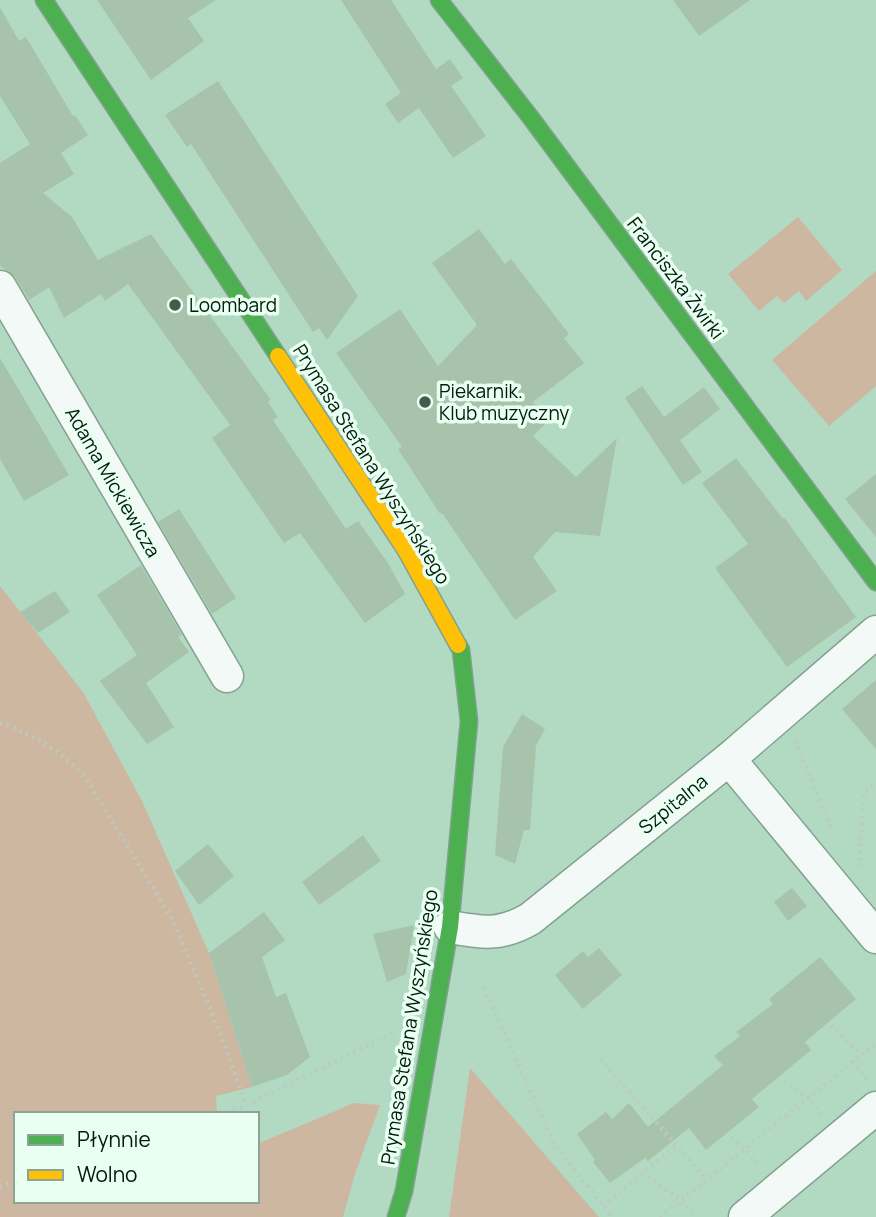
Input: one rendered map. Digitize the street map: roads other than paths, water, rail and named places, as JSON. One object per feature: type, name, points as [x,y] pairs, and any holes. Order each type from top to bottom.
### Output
[{"type":"street","name":"Prymasa Stefana Wyszyńskiego","points":[[44,0],[405,549],[461,650],[469,721],[450,928],[404,1191],[396,1217]]},
{"type":"street","name":"Franciszka Żwirki","points":[[439,0],[531,118],[876,582]]},
{"type":"street","name":"Adama Mickiewicza","points":[[0,287],[227,676]]},
{"type":"street","name":"Szpitalna","points":[[450,928],[489,934],[512,929],[530,919],[729,759],[876,632]]},
{"type":"street","points":[[729,759],[876,937]]},
{"type":"street","points":[[745,1217],[876,1108]]},
{"type":"place","name":"Loombard","points":[[175,305]]},
{"type":"place","name":"Piekarnik. Klub muzyczny","points":[[425,402]]}]
